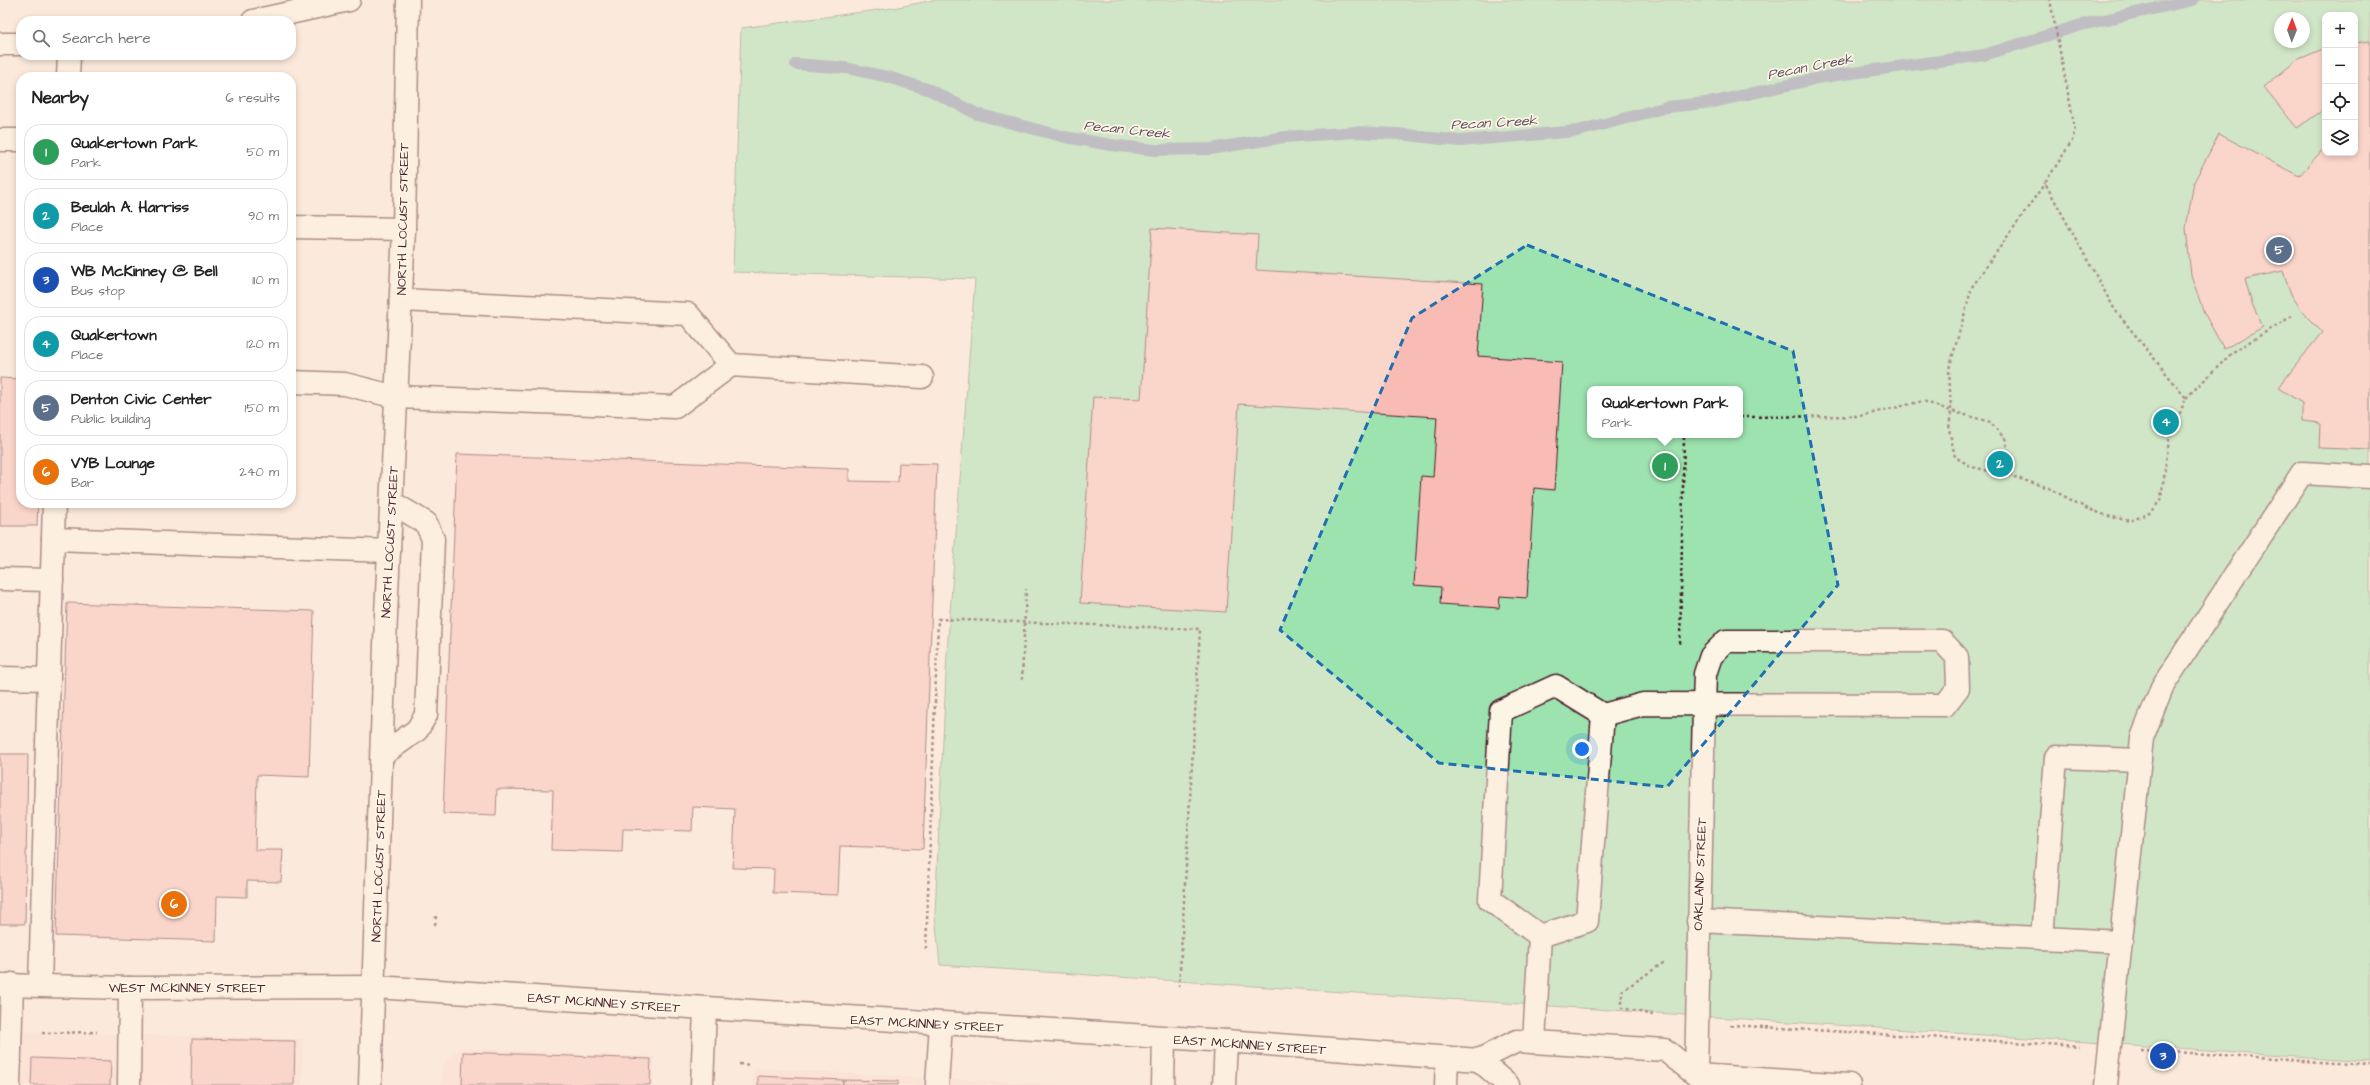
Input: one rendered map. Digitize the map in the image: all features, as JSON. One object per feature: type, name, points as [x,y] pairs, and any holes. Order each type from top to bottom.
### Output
[{"type":"main road","points":[[276,16],[349,0]]},
{"type":"main road","name":"NORTH LOCUST STREET","points":[[370,1085],[389,550],[404,229],[408,0]]},
{"type":"main road","points":[[0,44],[16,44]]},
{"type":"main road","points":[[68,72],[69,60]]},
{"type":"main road","points":[[0,140],[16,140]]},
{"type":"main road","points":[[296,227],[404,229]]},
{"type":"main road","points":[[400,300],[688,314],[731,365]]},
{"type":"main road","points":[[296,382],[345,384],[396,397],[675,407],[731,365],[922,377]]},
{"type":"main road","points":[[2106,1085],[2142,738],[2162,687],[2302,473],[2370,477]]},
{"type":"main road","points":[[382,754],[417,730],[426,715],[433,539],[426,523],[391,502]]},
{"type":"main road","points":[[40,985],[54,508]]},
{"type":"main road","points":[[53,539],[389,550]]},
{"type":"main road","points":[[0,579],[52,580]]},
{"type":"main road","name":"OAKLAND STREET","points":[[1689,1080],[1698,921],[1704,706],[1705,674],[1711,656],[1726,641],[1942,640],[1956,657],[1958,688],[1945,705],[1704,706]]},
{"type":"main road","points":[[0,678],[49,679]]},
{"type":"main road","points":[[1540,936],[1490,900],[1501,710],[1556,686],[1603,716],[1643,704],[1704,706]]},
{"type":"main road","points":[[1540,936],[1587,921],[1603,716]]},
{"type":"main road","points":[[2042,938],[2056,757],[2140,760]]},
{"type":"main road","points":[[1698,921],[2121,942]]},
{"type":"main road","points":[[1534,1042],[1540,936]]},
{"type":"main road","points":[[6,984],[10,1034],[6,1078]]},
{"type":"main road","name":"WEST MCKINNEY STREET","points":[[6,984],[130,988],[374,987]]},
{"type":"main road","name":"EAST MCKINNEY STREET","points":[[374,987],[1226,1041],[1479,1060]]},
{"type":"main road","points":[[129,1085],[130,988]]},
{"type":"main road","points":[[702,1085],[705,1008]]},
{"type":"main road","points":[[937,1085],[941,1024]]},
{"type":"main road","points":[[1163,1085],[1164,1038]]},
{"type":"main road","points":[[1224,1085],[1226,1041]]},
{"type":"main road","points":[[1508,1085],[1479,1060],[1517,1041],[1665,1050],[1689,1080],[1849,1085]]},
{"type":"main road","points":[[1446,1085],[1447,1058]]},
{"type":"path","points":[[2050,0],[2075,129],[2072,141],[2045,184],[1972,287],[1949,368],[1951,411],[1949,429],[1955,457],[1972,466],[2012,476],[2049,488],[2108,516],[2130,521],[2152,512],[2161,498],[2169,440],[2186,398],[2233,352],[2292,316]]},
{"type":"path","points":[[2045,184],[2115,310],[2186,398]]},
{"type":"path","points":[[1743,417],[1860,416],[1923,402],[1990,422],[2006,440],[2012,476]]},
{"type":"path","points":[[1022,680],[1026,589]]},
{"type":"path","points":[[926,949],[938,618],[1200,629],[1179,987]]},
{"type":"path","points":[[436,916],[436,925]]},
{"type":"path","points":[[10,1034],[130,1032]]},
{"type":"path","points":[[739,1064],[751,1065]]},
{"type":"highlighted area","points":[[1527,245],[1793,351],[1838,585],[1667,787],[1439,763],[1280,630],[1412,318]]},
{"type":"shaded area","points":[[0,1031],[303,1039],[302,1085],[0,1085]]},
{"type":"shaded area","points":[[459,1048],[654,1057],[653,1085],[441,1085],[442,1067]]},
{"type":"shaded area","points":[[754,1068],[1064,1085],[753,1085]]},
{"type":"green space","points":[[934,0],[2370,0],[2370,1061],[940,965],[935,914],[947,653],[975,279],[733,272],[741,28],[893,8]]},
{"type":"building","points":[[2370,41],[2370,450],[2319,448],[2320,423],[2302,421],[2302,403],[2278,388],[2322,332],[2303,313],[2291,294],[2283,271],[2245,279],[2252,304],[2263,327],[2224,349],[2204,313],[2191,275],[2186,228],[2194,182],[2219,134],[2299,176],[2322,150],[2322,156],[2358,156],[2358,43]]},
{"type":"building","points":[[2322,49],[2322,111],[2297,128],[2264,87],[2297,60]]},
{"type":"building","points":[[1152,228],[1258,235],[1256,270],[1483,284],[1478,356],[1562,362],[1554,490],[1534,488],[1527,598],[1500,596],[1499,608],[1440,604],[1441,587],[1414,585],[1421,476],[1433,477],[1437,417],[1239,404],[1226,612],[1080,603],[1093,397],[1141,399]]},
{"type":"building","points":[[0,378],[16,379],[16,508],[38,508],[37,526],[0,526]]},
{"type":"building","points":[[457,454],[849,469],[849,481],[898,482],[899,463],[937,464],[923,849],[840,846],[838,895],[773,893],[774,869],[733,868],[735,809],[693,807],[692,831],[623,829],[622,852],[551,850],[553,790],[497,789],[496,816],[443,814]]},
{"type":"building","points":[[67,603],[314,611],[309,777],[257,775],[255,850],[283,850],[281,882],[247,881],[247,897],[217,896],[216,941],[56,936]]},
{"type":"building","points":[[0,754],[28,754],[25,924],[0,924]]},
{"type":"building","points":[[192,1039],[295,1041],[294,1085],[191,1085]]},
{"type":"building","points":[[463,1052],[651,1059],[650,1085],[462,1085]]},
{"type":"building","points":[[32,1058],[111,1061],[110,1085],[31,1085]]},
{"type":"building","points":[[758,1076],[843,1080],[843,1085],[758,1085]]},
{"type":"building","points":[[843,1080],[898,1081],[898,1085],[843,1085]]},
{"type":"waterway","name":"Pecan Creek","points":[[796,64],[846,68],[888,77],[930,90],[977,114],[1065,137],[1111,145],[1155,150],[1210,149],[1285,137],[1356,132],[1398,134],[1460,141],[1578,131],[1667,107],[1714,102],[1823,77],[1984,55],[2081,25],[2193,0]]},
{"type":"place","name":"Denton Civic Center","points":[[2279,250]]},
{"type":"place","name":"Quakertown","points":[[2166,422]]},
{"type":"place","name":"Beulah A. Harriss","points":[[2000,464]]},
{"type":"place","name":"Quakertown Park","points":[[1665,466]]},
{"type":"place","name":"VYB Lounge","points":[[174,904]]},
{"type":"place","name":"WB McKinney @ Bell","points":[[2163,1056]]}]
